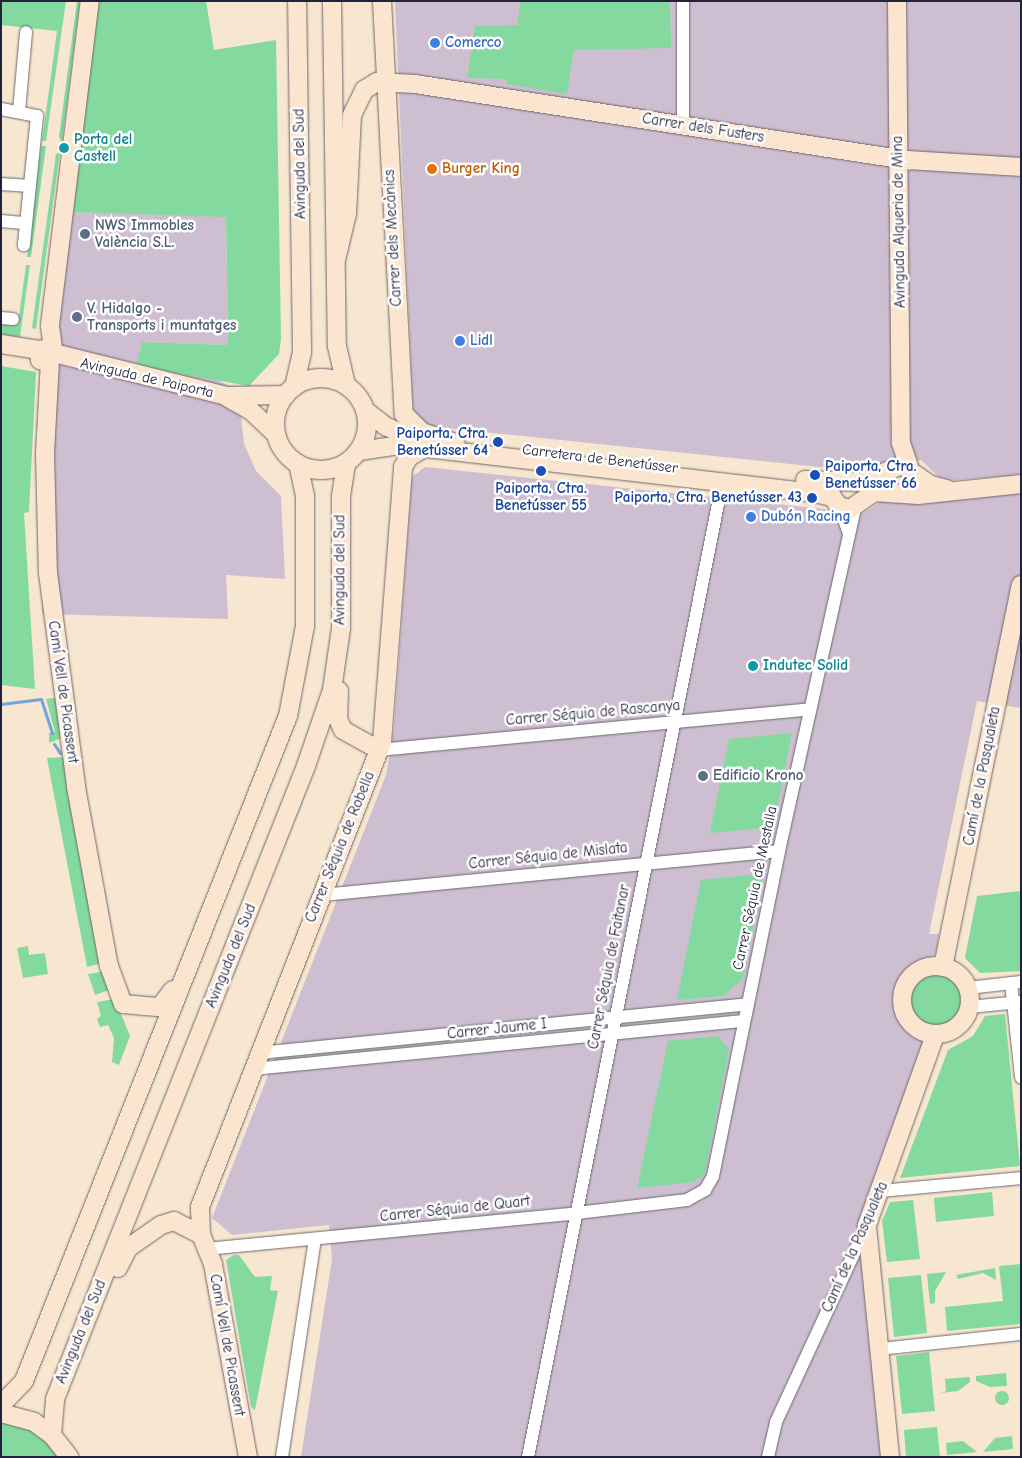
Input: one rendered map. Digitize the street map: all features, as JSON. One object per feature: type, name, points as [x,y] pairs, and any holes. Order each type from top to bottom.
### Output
[{"type":"street","name":"Camí Vell de Picassent","points":[[90,1],[50,325],[49,582],[76,787],[109,966],[123,1004],[160,1008],[185,976]]},
{"type":"street","name":"Avinguda del Sud","points":[[290,391],[302,352],[297,1]]},
{"type":"street","points":[[298,464],[322,470],[353,457],[365,438],[366,410],[346,385],[338,352],[332,1]]},
{"type":"street","name":"Carrer dels Mecànics","points":[[382,1],[404,414],[411,424],[455,443]]},
{"type":"street","points":[[683,1],[683,125]]},
{"type":"street","name":"Avinguda Alqueria de Mina","points":[[897,1],[901,443],[906,470]]},
{"type":"street","points":[[19,111],[26,32]]},
{"type":"street","name":"Carrer dels Fusters","points":[[336,260],[347,214],[351,129],[359,97],[386,90],[683,125],[898,158],[1021,167]]},
{"type":"street","points":[[1,109],[34,112],[38,119],[24,245]]},
{"type":"street","points":[[1,184],[30,186]]},
{"type":"street","points":[[1,221],[26,223]]},
{"type":"street","name":"Avinguda de Paiporta","points":[[1,344],[22,348],[49,357],[226,396]]},
{"type":"street","points":[[226,396],[290,391],[320,378],[346,385]]},
{"type":"street","points":[[276,434],[277,414],[290,391]]},
{"type":"street","points":[[1,1405],[24,1381],[275,752],[297,683],[306,604],[305,496],[298,464],[276,434],[250,410],[226,396]]},
{"type":"street","name":"Carretera de Benetússer","points":[[366,410],[401,434],[423,442],[455,443],[709,473],[837,496],[856,505],[874,492],[906,491],[918,494],[1021,484]]},
{"type":"street","name":"Carretera de Benetússer","points":[[353,457],[394,445],[421,450],[837,496],[871,479],[906,470],[950,490]]},
{"type":"street","name":"Carrer Séquia de Robella","points":[[204,1242],[200,1207],[322,890],[379,750],[402,486],[406,462],[421,450]]},
{"type":"street","name":"Avinguda del Sud","points":[[52,1435],[55,1399],[306,766],[332,690],[339,652],[341,496],[353,457]]},
{"type":"street","points":[[906,470],[906,491]]},
{"type":"street","name":"Carrer Séquia de Faitanar","points":[[528,1457],[722,484]]},
{"type":"street","points":[[837,496],[849,533]]},
{"type":"street","name":"Carrer Séquia de Mestalla","points":[[705,1190],[713,1176],[779,851],[856,505]]},
{"type":"street","name":"Camí de la Pasqualeta","points":[[943,967],[1021,585]]},
{"type":"street","points":[[339,652],[342,674],[338,719],[348,736],[379,750]]},
{"type":"street","name":"Carrer Séquia de Rascanya","points":[[379,750],[810,709]]},
{"type":"street","name":"Carrer Séquia de Mislata","points":[[322,890],[332,894],[647,862],[779,851]]},
{"type":"street","points":[[943,967],[962,978],[968,988],[970,1007],[958,1027],[935,1035],[919,1030],[906,1019],[901,997],[908,981],[920,970],[943,967]]},
{"type":"street","points":[[968,988],[1016,983],[1021,1077]]},
{"type":"street","points":[[970,1007],[1017,1002]]},
{"type":"street","name":"Carrer Jaume I","points":[[256,1061],[616,1017],[748,1004]]},
{"type":"street","name":"Carrer Jaume I","points":[[256,1061],[744,1022]]},
{"type":"street","name":"Camí de la Pasqualeta","points":[[768,1457],[776,1422],[867,1226],[881,1191],[935,1035]]},
{"type":"street","points":[[881,1191],[1021,1178]]},
{"type":"street","name":"Carrer Séquia de Quart","points":[[204,1242],[315,1239],[577,1212],[687,1200],[705,1190]]},
{"type":"street","points":[[70,1362],[89,1332],[128,1248],[142,1234],[174,1221],[200,1207]]},
{"type":"street","points":[[174,1221],[204,1242]]},
{"type":"street","points":[[867,1226],[890,1457]]},
{"type":"street","points":[[282,1457],[315,1239]]},
{"type":"street","name":"Camí Vell de Picassent","points":[[204,1242],[248,1457]]},
{"type":"street","points":[[880,1349],[1021,1334]]},
{"type":"street","points":[[1,1413],[34,1422],[52,1435],[69,1457]]},
{"type":"shaded area","points":[[395,1],[1021,1],[1021,475],[943,481],[921,460],[879,463],[868,472],[425,426],[413,413]]},
{"type":"shaded area","points":[[69,212],[226,216],[228,345],[142,342],[229,386],[249,386],[241,416],[244,444],[256,471],[281,496],[285,579],[226,575],[228,619],[42,614],[45,454]]},
{"type":"shaded area","points":[[425,467],[863,513],[880,502],[1021,493],[1021,708],[977,701],[929,934],[939,934],[936,954],[904,976],[896,999],[907,1029],[927,1041],[861,1227],[883,1457],[301,1457],[332,1259],[329,1225],[232,1235],[212,1218],[386,775],[394,728],[412,477]]},
{"type":"green space","points":[[1,1],[66,1],[46,141],[42,141],[57,31],[1,25]]},
{"type":"green space","points":[[77,1],[80,1],[62,142],[59,137]]},
{"type":"green space","points":[[98,1],[206,1],[214,50],[276,40],[281,339],[279,354],[249,386],[136,366],[142,342],[228,345],[226,217],[69,212]]},
{"type":"green space","points":[[521,1],[670,1],[671,48],[574,50],[567,94],[506,84],[507,79],[467,78],[475,26],[517,25]]},
{"type":"green space","points":[[41,146],[46,146],[31,257],[27,257]]},
{"type":"green space","points":[[60,152],[36,329],[32,328],[56,154]]},
{"type":"green space","points":[[26,265],[30,265],[20,337],[1,334],[1,323],[18,324]]},
{"type":"green space","points":[[1,366],[36,372],[29,512],[24,513],[35,689],[1,685]]},
{"type":"green space","points":[[61,697],[64,737],[49,743],[49,733],[55,732],[46,699]]},
{"type":"green space","points":[[792,733],[775,820],[767,828],[710,833],[729,739]]},
{"type":"green space","points":[[65,757],[102,963],[87,967],[47,758]]},
{"type":"green space","points":[[758,874],[763,880],[743,979],[723,996],[677,1000],[701,880]]},
{"type":"green space","points":[[1021,891],[1021,971],[980,973],[965,958],[977,896]]},
{"type":"green space","points":[[28,946],[29,955],[45,953],[48,974],[23,978],[17,948]]},
{"type":"green space","points":[[106,971],[112,989],[95,995],[88,974]]},
{"type":"green space","points":[[938,974],[948,976],[957,982],[963,991],[965,1001],[963,1011],[957,1020],[948,1026],[938,1028],[928,1026],[919,1020],[913,1011],[911,1001],[913,991],[919,982],[928,976]]},
{"type":"green space","points":[[115,999],[130,1036],[119,1065],[112,1062],[114,1038],[108,1025],[100,1027],[97,1019],[101,1016],[97,1002]]},
{"type":"green space","points":[[1005,1014],[1020,1166],[900,1178],[948,1050],[973,1036],[985,1016]]},
{"type":"green space","points":[[718,1036],[729,1049],[705,1173],[694,1182],[637,1188],[668,1041]]},
{"type":"green space","points":[[992,1192],[994,1216],[936,1222],[934,1198]]},
{"type":"green space","points":[[913,1200],[920,1259],[887,1262],[882,1221],[890,1202]]},
{"type":"green space","points":[[234,1255],[239,1255],[255,1277],[272,1276],[270,1290],[278,1291],[255,1410],[251,1407],[226,1260]]},
{"type":"green space","points":[[1021,1264],[1021,1324],[947,1331],[945,1307],[1003,1301],[999,1266]]},
{"type":"green space","points":[[995,1268],[996,1280],[983,1273],[958,1279],[956,1275]]},
{"type":"green space","points":[[946,1272],[935,1291],[935,1303],[930,1304],[927,1274]]},
{"type":"green space","points":[[921,1275],[927,1333],[894,1337],[888,1278]]},
{"type":"green space","points":[[929,1352],[935,1411],[902,1414],[896,1356]]},
{"type":"green space","points":[[1006,1373],[1007,1386],[990,1387],[976,1381],[976,1376]]},
{"type":"green space","points":[[970,1377],[970,1382],[958,1391],[941,1393],[946,1391],[945,1379]]},
{"type":"green space","points":[[999,1391],[1005,1391],[1009,1398],[1005,1405],[999,1405],[995,1401],[995,1395]]},
{"type":"green space","points":[[1,1419],[31,1427],[61,1457],[1,1457]]},
{"type":"green space","points":[[937,1427],[940,1457],[906,1457],[904,1430]]},
{"type":"green space","points":[[1012,1436],[1013,1449],[983,1452],[995,1438]]},
{"type":"green space","points":[[963,1441],[977,1452],[947,1455],[946,1443]]},
{"type":"waterway","points":[[1,704],[41,699],[52,733]]},
{"type":"waterway","points":[[54,744],[60,753]]},
{"type":"place","name":"Comerco","points":[[435,43]]},
{"type":"place","name":"Porta del Castell","points":[[64,148]]},
{"type":"place","name":"Burger King","points":[[432,169]]},
{"type":"place","name":"NWS Immobles València S.L.","points":[[85,234]]},
{"type":"place","name":"V. Hidalgo - Transports i muntatges","points":[[77,317]]},
{"type":"place","name":"Lidl","points":[[460,341]]},
{"type":"place","name":"Paiporta, Ctra. Benetússer 64","points":[[498,442]]},
{"type":"place","name":"Paiporta, Ctra. Benetússer 55","points":[[541,471]]},
{"type":"place","name":"Paiporta, Ctra. Benetússer 66","points":[[815,475]]},
{"type":"place","name":"Paiporta, Ctra. Benetússer 43","points":[[812,498]]},
{"type":"place","name":"Dubón Racing","points":[[751,517]]},
{"type":"place","name":"Indutec Solid","points":[[753,666]]},
{"type":"place","name":"Edificio Krono","points":[[703,776]]}]
